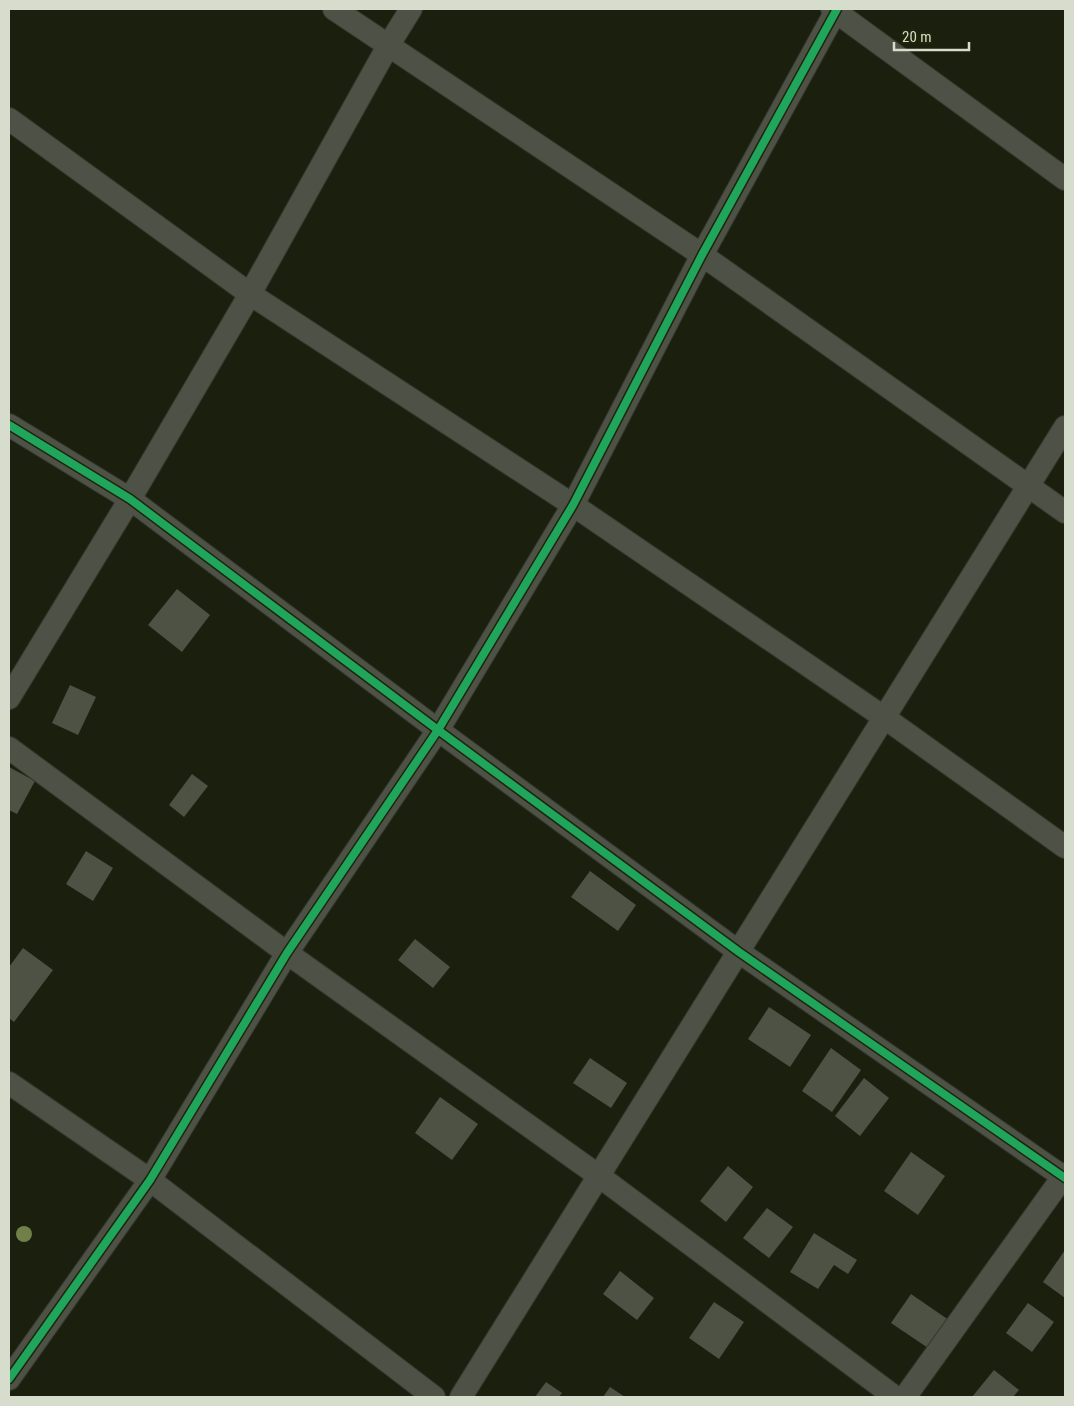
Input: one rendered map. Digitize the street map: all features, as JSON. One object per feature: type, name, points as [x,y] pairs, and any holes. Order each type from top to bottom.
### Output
[{"type":"street","points":[[334,9],[702,255],[1065,512]]},
{"type":"street","points":[[9,698],[130,499],[250,294],[388,46],[411,9]]},
{"type":"street","points":[[9,1379],[150,1180],[287,952],[438,730],[572,504],[702,255],[835,10],[1065,179]]},
{"type":"street","points":[[9,119],[250,294],[572,504],[885,718],[1065,847]]},
{"type":"street","points":[[9,425],[130,499],[438,730],[739,952],[1065,1176],[905,1397]]},
{"type":"street","points":[[461,1397],[1065,427]]},
{"type":"street","points":[[9,748],[287,952],[599,1176],[895,1397]]},
{"type":"street","points":[[9,1083],[150,1180],[434,1397]]},
{"type":"building","points":[[177,589],[210,615],[182,652],[148,625]]},
{"type":"building","points":[[70,685],[96,697],[78,735],[52,723]]},
{"type":"building","points":[[9,767],[35,781],[17,814],[9,810]]},
{"type":"building","points":[[192,774],[208,786],[184,817],[169,805]]},
{"type":"building","points":[[86,851],[113,868],[93,901],[66,884]]},
{"type":"building","points":[[590,871],[636,905],[618,931],[571,897]]},
{"type":"building","points":[[415,939],[450,967],[433,988],[398,960]]},
{"type":"building","points":[[23,948],[53,970],[14,1022],[9,1018],[9,967]]},
{"type":"building","points":[[769,1007],[811,1035],[790,1067],[748,1039]]},
{"type":"building","points":[[831,1048],[861,1070],[832,1112],[802,1091]]},
{"type":"building","points":[[590,1058],[627,1083],[611,1108],[573,1083]]},
{"type":"building","points":[[864,1078],[889,1098],[860,1136],[835,1116]]},
{"type":"building","points":[[440,1097],[478,1124],[452,1160],[415,1133]]},
{"type":"building","points":[[911,1152],[945,1176],[918,1215],[884,1191]]},
{"type":"building","points":[[728,1166],[753,1187],[726,1222],[700,1201]]},
{"type":"building","points":[[767,1208],[793,1227],[769,1258],[743,1238]]},
{"type":"building","points":[[814,1233],[857,1260],[848,1274],[834,1265],[818,1289],[790,1272]]},
{"type":"building","points":[[1065,1250],[1065,1298],[1043,1282]]},
{"type":"building","points":[[620,1271],[654,1298],[637,1320],[603,1294]]},
{"type":"building","points":[[911,1294],[959,1327],[940,1356],[891,1323]]},
{"type":"building","points":[[714,1302],[744,1322],[719,1359],[689,1338]]},
{"type":"building","points":[[1028,1303],[1054,1322],[1032,1352],[1006,1333]]},
{"type":"building","points":[[994,1370],[1019,1390],[1013,1397],[972,1397]]},
{"type":"building","points":[[546,1382],[562,1393],[559,1397],[535,1397]]},
{"type":"building","points":[[610,1387],[625,1397],[603,1397]]},
{"type":"cycle path","points":[[9,1379],[150,1180],[287,953],[438,730],[573,505],[702,255],[837,9]]},
{"type":"cycle path","points":[[9,425],[130,499],[438,730],[739,952],[1065,1178]]}]
